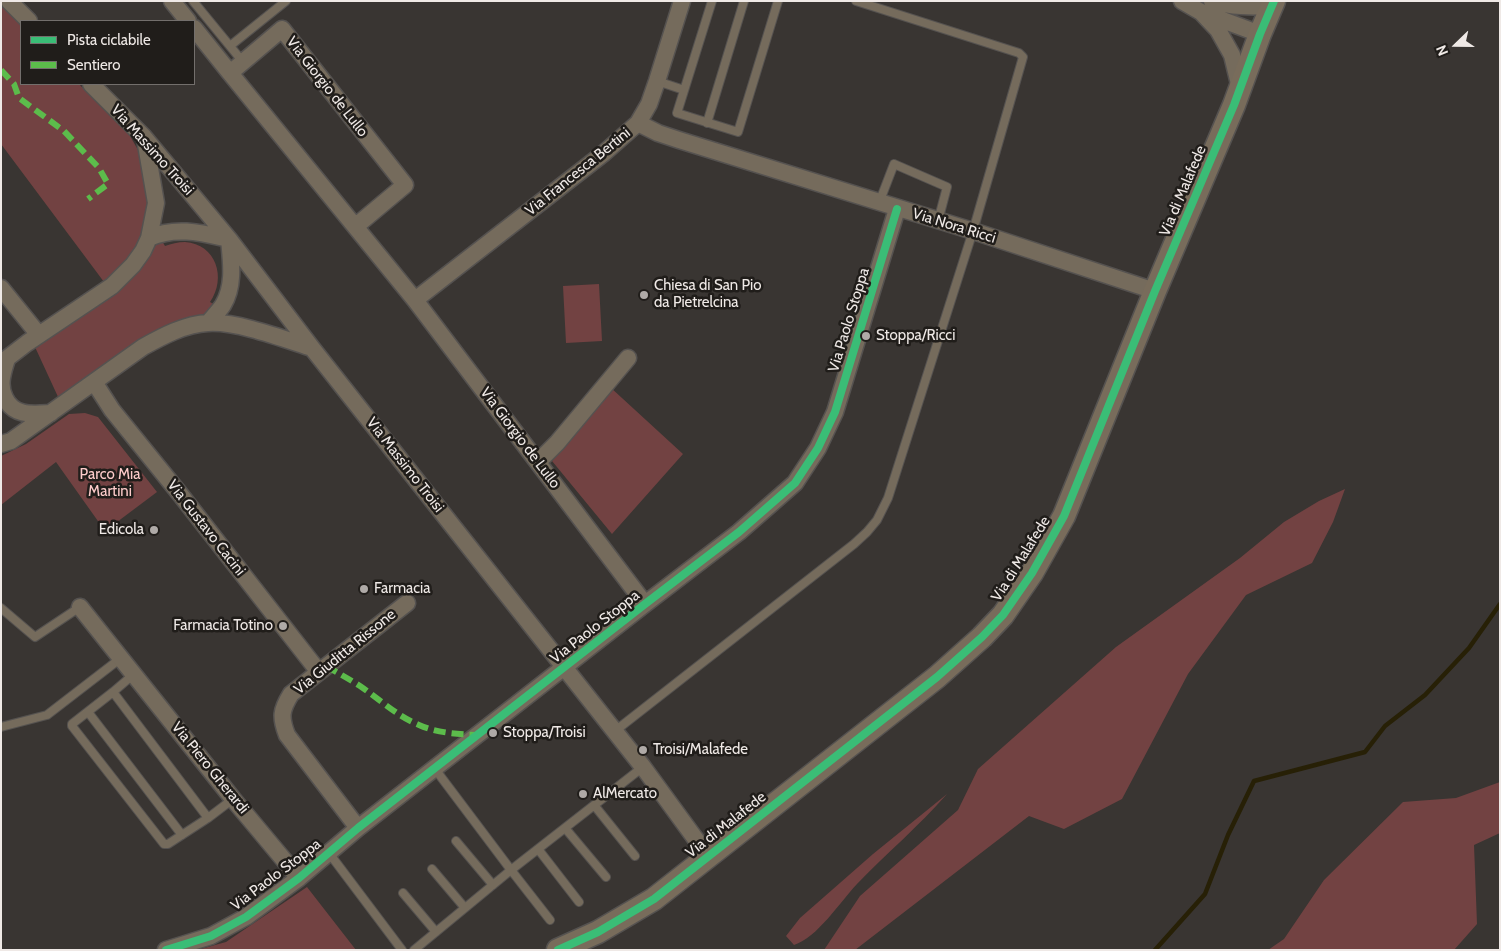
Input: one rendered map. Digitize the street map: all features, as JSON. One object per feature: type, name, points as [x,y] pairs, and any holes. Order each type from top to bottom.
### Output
[{"type":"street","points":[[9,1],[28,20]]},
{"type":"street","points":[[172,1],[187,20]]},
{"type":"street","name":"Via Francesca Bertini","points":[[415,300],[604,153],[638,123],[649,104],[658,81],[682,1]]},
{"type":"street","points":[[1182,1],[1206,7],[1260,34]]},
{"type":"street","points":[[1206,7],[1224,5],[1242,7],[1273,4]]},
{"type":"street","name":"Via di Malafede","points":[[558,950],[598,932],[654,899],[937,677],[982,637],[1003,615],[1032,573],[1064,516],[1234,105],[1273,4]]},
{"type":"street","points":[[1206,7],[1232,55],[1240,88]]},
{"type":"street","points":[[195,29],[230,73]]},
{"type":"street","name":"Via Giorgio de Lullo","points":[[356,226],[405,185],[282,29],[230,73],[415,300],[645,604]]},
{"type":"street","name":"Via Massimo Troisi","points":[[92,85],[144,137],[229,239],[312,348],[643,767],[708,856]]},
{"type":"street","name":"Via Nora Ricci","points":[[638,123],[672,138],[973,231],[1156,291]]},
{"type":"street","points":[[51,413],[31,414],[22,413],[14,409],[2,392],[1,379],[4,361],[112,286],[133,265],[143,251],[149,238],[156,203],[144,137]]},
{"type":"street","name":"Via Paolo Stoppa","points":[[166,950],[211,936],[246,917],[299,878],[358,828],[739,532],[795,483],[818,448],[836,412],[897,209]]},
{"type":"street","points":[[149,238],[158,234],[177,231],[196,232],[229,239],[232,265],[228,295],[222,306],[208,323]]},
{"type":"street","points":[[1,288],[39,335]]},
{"type":"street","points":[[1,444],[11,441],[143,347],[163,336],[188,327],[208,323],[232,325],[270,334],[312,348]]},
{"type":"street","points":[[538,462],[557,443],[628,358]]},
{"type":"street","name":"Via Gustavo Cacini","points":[[94,382],[112,410],[319,672]]},
{"type":"street","name":"Via Giuditta Rissone","points":[[358,828],[287,735],[282,724],[282,713],[291,694],[407,603]]},
{"type":"street","name":"Via Piero Gherardi","points":[[80,607],[233,799],[299,878]]},
{"type":"lane","points":[[193,1],[243,62]]},
{"type":"lane","points":[[230,46],[286,1]]},
{"type":"lane","points":[[712,1],[677,113],[738,132],[778,1]]},
{"type":"lane","points":[[707,123],[744,1]]},
{"type":"lane","points":[[615,731],[854,544],[868,532],[877,520],[888,498],[973,231],[1023,57],[1019,53],[856,1]]},
{"type":"lane","points":[[658,81],[684,90]]},
{"type":"lane","points":[[880,203],[894,164],[948,188],[938,221]]},
{"type":"lane","name":"Via Piero Gherardi","points":[[1,608],[35,637],[80,607]]},
{"type":"lane","points":[[1,727],[47,715],[121,658]]},
{"type":"lane","points":[[134,674],[72,724],[72,726],[164,844],[168,844],[182,835],[233,799]]},
{"type":"lane","points":[[113,692],[208,818]]},
{"type":"lane","points":[[88,712],[182,835]]},
{"type":"lane","points":[[414,950],[511,870],[643,767]]},
{"type":"lane","points":[[434,769],[550,920]]},
{"type":"lane","points":[[594,805],[635,856]]},
{"type":"lane","points":[[565,828],[606,877]]},
{"type":"lane","points":[[456,841],[493,885]]},
{"type":"lane","points":[[538,849],[579,902]]},
{"type":"lane","points":[[328,853],[402,950]]},
{"type":"lane","points":[[432,869],[465,908]]},
{"type":"lane","points":[[403,892],[436,932]]},
{"type":"green space","points":[[1,4],[20,23],[20,85],[80,85],[130,136],[141,155],[150,180],[145,232],[125,266],[104,282],[1,144]]},
{"type":"green space","points":[[162,241],[165,246],[182,242],[196,244],[211,256],[216,264],[218,273],[218,283],[210,302],[215,305],[205,315],[59,399],[35,347]]},
{"type":"green space","points":[[599,284],[602,341],[566,343],[563,286]]},
{"type":"green space","points":[[610,387],[683,454],[612,534],[552,461]]},
{"type":"green space","name":"Parco Mia Martini","points":[[85,413],[98,417],[157,492],[105,531],[56,462],[1,505],[1,456],[26,444],[69,414]]},
{"type":"green space","points":[[1345,489],[1333,522],[1312,563],[1246,595],[1188,674],[1122,799],[1064,829],[1029,816],[855,950],[824,950],[860,896],[958,810],[978,769],[1116,647],[1240,558],[1284,522],[1319,501]]},
{"type":"green space","points":[[1500,782],[1500,833],[1474,845],[1477,924],[1454,950],[1268,950],[1284,939],[1324,880],[1403,802],[1456,798]]},
{"type":"green space","points":[[947,794],[857,884],[820,927],[803,941],[794,945],[786,936],[800,918],[873,854]]},
{"type":"green space","points":[[307,887],[356,950],[197,950],[226,942]]},
{"type":"waterway","points":[[1155,950],[1205,894],[1228,835],[1254,781],[1365,752],[1385,726],[1425,695],[1469,648],[1500,604]]},
{"type":"marked path","points":[[1,70],[14,84],[19,98],[64,131],[99,168],[108,184],[88,199]]},
{"type":"marked path","points":[[326,666],[360,686],[403,717],[419,725],[454,734],[476,735]]},
{"type":"cycle path","points":[[558,950],[598,932],[654,899],[937,677],[982,637],[1003,615],[1032,573],[1064,516],[1155,291],[1234,105],[1274,1]]},
{"type":"cycle path","points":[[166,950],[211,936],[246,917],[299,878],[358,828],[739,532],[795,483],[818,448],[835,412],[897,209]]},
{"type":"place","name":"Chiesa di San Pio da Pietrelcina","points":[[644,295]]},
{"type":"place","name":"Stoppa/Ricci","points":[[866,336]]},
{"type":"place","name":"Edicola","points":[[154,530]]},
{"type":"place","name":"Farmacia","points":[[364,589]]},
{"type":"place","name":"Farmacia Totino","points":[[283,626]]},
{"type":"place","name":"Stoppa/Troisi","points":[[493,733]]},
{"type":"place","name":"Troisi/Malafede","points":[[643,750]]},
{"type":"place","name":"AlMercato","points":[[583,794]]}]
